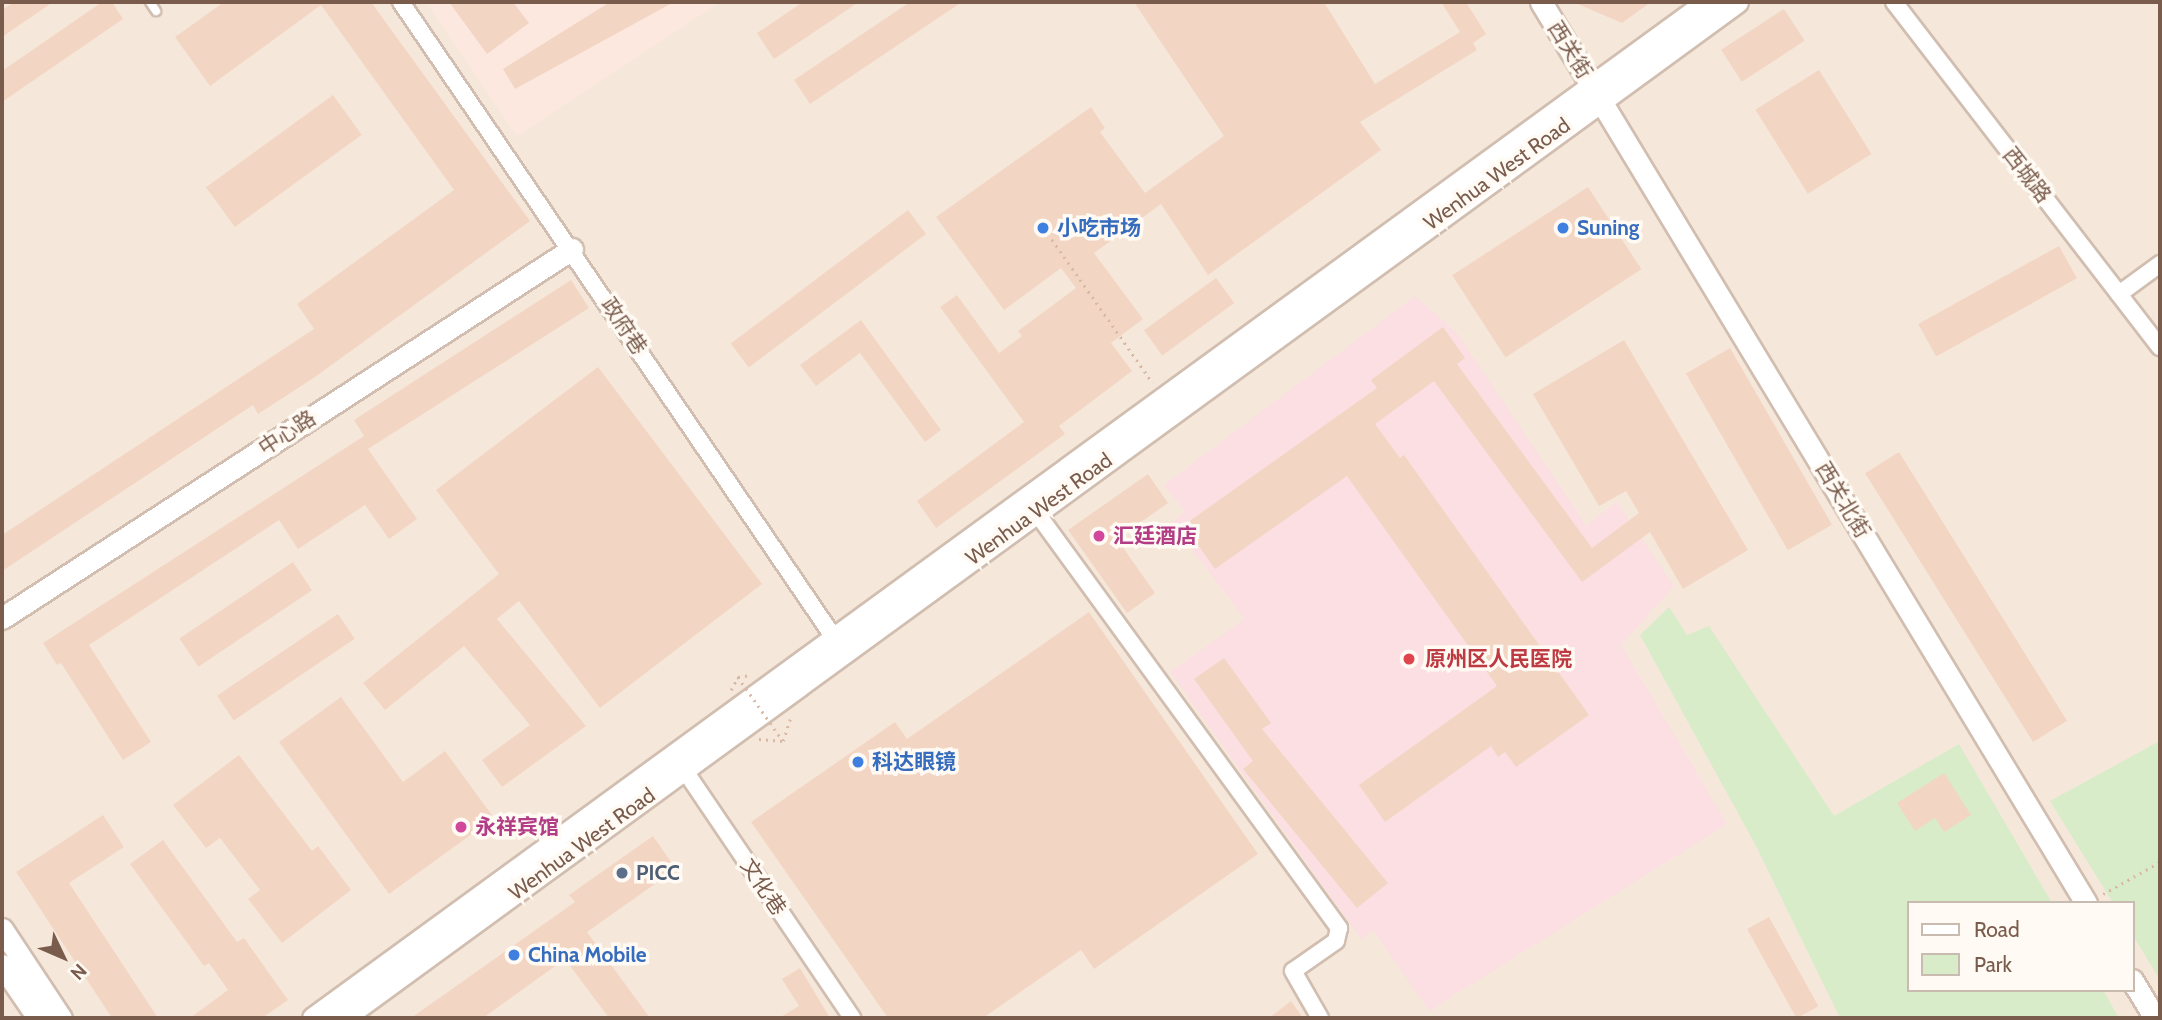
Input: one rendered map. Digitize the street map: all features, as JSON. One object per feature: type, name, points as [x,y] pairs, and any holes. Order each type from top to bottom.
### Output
[{"type":"main road","name":"西关街","points":[[1541,2],[1596,90]]},
{"type":"main road","name":"Wenhua West Road","points":[[840,645],[1036,512],[1596,90],[1707,2]]},
{"type":"main road","name":"Wenhua West Road","points":[[313,1018],[679,762],[840,645],[1163,398],[1596,90],[1737,2]]},
{"type":"main road","name":"西关北街","points":[[1596,90],[2093,899]]},
{"type":"main road","name":"中心路","points":[[2,618],[572,249]]},
{"type":"main road","name":"Wenhua West Road","points":[[343,1018],[679,762]]},
{"type":"main road","points":[[2,929],[61,1018]]},
{"type":"main road","points":[[2,965],[38,1018]]},
{"type":"main road","points":[[2134,983],[2155,1018]]},
{"type":"street","name":"政府巷","points":[[401,2],[840,645]]},
{"type":"street","name":"西城路","points":[[1894,2],[2160,347]]},
{"type":"street","points":[[2119,294],[2160,264]]},
{"type":"street","points":[[1036,512],[1339,928],[1336,941],[1293,971],[1320,1018]]},
{"type":"street","name":"文化巷","points":[[679,762],[852,1018]]},
{"type":"lane","points":[[150,2],[156,11]]},
{"type":"path","points":[[1044,228],[1163,398]]},
{"type":"path","points":[[738,677],[783,741]]},
{"type":"path","points":[[2093,899],[2160,862]]},
{"type":"shaded area","points":[[2,2],[2160,2],[2160,1018],[2,1018]]},
{"type":"shaded area","points":[[426,2],[720,2],[517,136]]},
{"type":"shaded area","name":"原州区人民医院","points":[[1415,296],[1456,332],[1586,525],[1617,502],[1674,586],[1621,645],[1727,824],[1429,1011],[1374,931],[1361,939],[1170,672],[1245,619],[1172,523],[1185,511],[1164,485]]},
{"type":"green space","points":[[1669,607],[1687,635],[1709,626],[1834,816],[1959,744],[2051,901],[1906,901],[1906,992],[2104,992],[2119,1018],[1840,1018],[1755,844],[1640,635]]},
{"type":"green space","points":[[2160,741],[2160,980],[2134,937],[2134,901],[2112,901],[2050,801]]},
{"type":"building","points":[[14,2],[53,2],[2,37],[2,10]]},
{"type":"building","points":[[102,2],[112,2],[123,19],[2,102],[2,71]]},
{"type":"building","points":[[224,2],[371,2],[530,221],[315,377],[258,414],[253,405],[2,571],[2,535],[314,329],[297,304],[454,190],[321,5],[210,86],[175,37]]},
{"type":"building","points":[[449,2],[513,2],[529,23],[487,54]]},
{"type":"building","points":[[610,2],[674,2],[515,89],[503,69]]},
{"type":"building","points":[[803,2],[859,2],[774,59],[757,33]]},
{"type":"building","points":[[910,2],[962,2],[810,104],[794,80]]},
{"type":"building","points":[[1134,2],[1324,2],[1375,84],[1460,32],[1441,2],[1466,2],[1486,34],[1473,43],[1477,50],[1360,122],[1381,150],[1208,275],[1161,204],[1094,253],[1143,319],[1111,343],[1132,371],[1059,426],[1065,434],[936,528],[917,501],[1024,422],[940,307],[957,295],[999,353],[1022,336],[1018,331],[1076,288],[1061,268],[1004,310],[936,217],[1091,107],[1105,128],[1100,132],[1145,193],[1224,136]]},
{"type":"building","points":[[1573,2],[1651,2],[1622,23]]},
{"type":"building","points":[[1784,9],[1805,41],[1742,82],[1721,50]]},
{"type":"building","points":[[1819,70],[1871,154],[1808,194],[1755,110]]},
{"type":"building","points":[[333,95],[362,135],[235,227],[206,187]]},
{"type":"building","points":[[1588,187],[1641,269],[1506,357],[1452,275]]},
{"type":"building","points":[[908,210],[926,234],[749,368],[731,344]]},
{"type":"building","points":[[2059,246],[2077,278],[1936,356],[1918,324]]},
{"type":"building","points":[[1216,278],[1234,303],[1162,355],[1144,330]]},
{"type":"building","points":[[571,280],[589,308],[368,449],[417,519],[389,539],[365,505],[298,549],[279,520],[89,645],[151,742],[123,760],[61,663],[57,665],[43,643],[364,436],[354,420]]},
{"type":"building","points":[[861,320],[941,430],[925,442],[860,353],[816,386],[800,365]]},
{"type":"building","points":[[1443,327],[1465,358],[1457,364],[1592,548],[1639,513],[1626,491],[1599,506],[1533,394],[1624,340],[1748,550],[1683,589],[1650,532],[1582,582],[1434,381],[1375,424],[1400,458],[1404,455],[1589,715],[1516,767],[1505,752],[1498,757],[1491,746],[1385,822],[1359,785],[1497,686],[1347,476],[1215,569],[1184,525],[1377,388],[1371,380]]},
{"type":"building","points":[[1730,348],[1832,525],[1788,550],[1686,374]]},
{"type":"building","points":[[598,367],[762,584],[600,708],[519,601],[497,619],[586,726],[502,787],[482,760],[530,725],[464,646],[385,710],[363,683],[499,574],[436,490]]},
{"type":"building","points":[[1899,452],[2067,721],[2033,742],[1865,473]]},
{"type":"building","points":[[1148,474],[1168,503],[1117,539],[1155,593],[1127,613],[1068,530]]},
{"type":"building","points":[[293,562],[312,590],[198,667],[179,639]]},
{"type":"building","points":[[1089,612],[1258,854],[1094,969],[1081,950],[983,1018],[888,1018],[751,822],[895,722],[907,739]]},
{"type":"building","points":[[338,614],[355,639],[234,721],[217,696]]},
{"type":"building","points":[[1224,658],[1271,723],[1262,729],[1388,883],[1357,908],[1243,769],[1253,761],[1194,679]]},
{"type":"building","points":[[341,697],[403,782],[445,751],[494,818],[389,894],[279,742]]},
{"type":"building","points":[[239,755],[312,851],[318,846],[351,890],[282,943],[248,899],[260,890],[220,838],[206,848],[173,805]]},
{"type":"building","points":[[1944,773],[1971,815],[1944,832],[1935,818],[1915,831],[1897,803]]},
{"type":"building","points":[[103,815],[124,847],[69,883],[158,1018],[112,1018],[16,872]]},
{"type":"building","points":[[653,836],[676,869],[587,932],[650,1018],[609,1018],[565,959],[483,1018],[411,1018],[575,902],[569,895]]},
{"type":"building","points":[[163,840],[237,942],[244,938],[288,1000],[262,1018],[190,1018],[228,990],[209,963],[204,966],[130,864]]},
{"type":"building","points":[[1769,917],[1818,1006],[1796,1018],[1747,929]]},
{"type":"building","points":[[800,968],[830,1018],[779,1018],[799,1006],[782,979]]},
{"type":"building","points":[[1291,1001],[1303,1018],[1269,1018]]},
{"type":"place","name":"小吃市场","points":[[1043,228]]},
{"type":"place","name":"Suning","points":[[1563,228]]},
{"type":"place","name":"汇廷酒店","points":[[1099,536]]},
{"type":"place","name":"原州区人民医院","points":[[1409,659]]},
{"type":"place","name":"科达眼镜","points":[[858,762]]},
{"type":"place","name":"永祥宾馆","points":[[461,827]]},
{"type":"place","name":"PICC","points":[[622,873]]},
{"type":"place","name":"China Mobile","points":[[514,955]]}]
